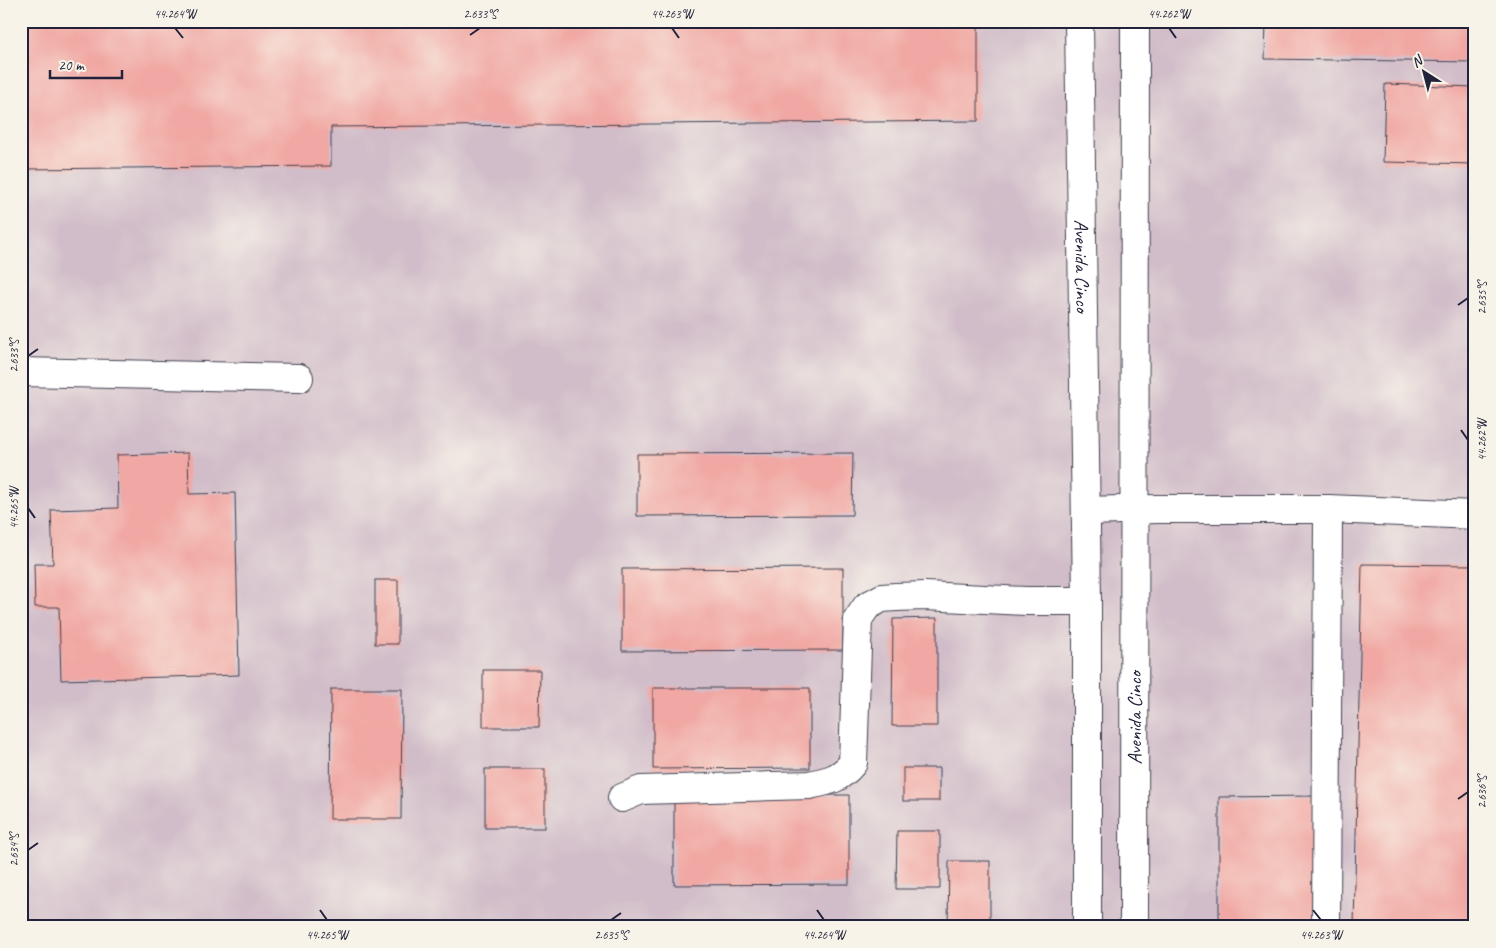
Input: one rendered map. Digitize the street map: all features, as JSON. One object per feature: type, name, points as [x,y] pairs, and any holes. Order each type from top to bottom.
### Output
[{"type":"street","name":"Avenida Cinco","points":[[1080,21],[1087,601],[1087,927]]},
{"type":"street","name":"Avenida Cinco","points":[[1134,927],[1135,21]]},
{"type":"street","points":[[21,372],[298,378]]},
{"type":"street","points":[[1086,511],[1328,509],[1475,515]]},
{"type":"street","points":[[1326,927],[1328,509]]},
{"type":"street","points":[[622,798],[641,790],[809,785],[832,781],[846,771],[853,763],[858,619],[867,606],[882,598],[925,596],[1026,601],[1087,601]]},
{"type":"shaded area","points":[[21,21],[1475,21],[1475,927],[21,927]]},
{"type":"building","points":[[21,21],[978,21],[978,121],[331,127],[331,166],[21,169]]},
{"type":"building","points":[[1266,21],[1475,21],[1475,62],[1265,59]]},
{"type":"building","points":[[1385,84],[1475,87],[1475,164],[1383,162]]},
{"type":"building","points":[[188,453],[189,494],[235,493],[239,675],[61,680],[59,607],[35,607],[34,564],[53,564],[51,510],[118,508],[117,455]]},
{"type":"building","points":[[853,453],[852,515],[637,516],[637,454]]},
{"type":"building","points":[[1362,564],[1475,565],[1475,927],[1354,927]]},
{"type":"building","points":[[843,568],[843,650],[622,651],[622,569]]},
{"type":"building","points":[[375,580],[398,580],[398,644],[375,644]]},
{"type":"building","points":[[937,618],[937,726],[892,726],[893,619]]},
{"type":"building","points":[[483,670],[540,670],[539,727],[483,727]]},
{"type":"building","points":[[653,688],[810,688],[810,768],[653,769]]},
{"type":"building","points":[[331,689],[402,689],[401,819],[330,819]]},
{"type":"building","points":[[903,768],[939,768],[939,801],[903,801]]},
{"type":"building","points":[[485,769],[545,769],[545,828],[485,828]]},
{"type":"building","points":[[849,795],[849,884],[674,885],[674,796]]},
{"type":"building","points":[[1316,796],[1316,927],[1219,927],[1219,797]]},
{"type":"building","points":[[897,831],[940,831],[940,889],[896,889]]},
{"type":"building","points":[[949,861],[990,861],[990,927],[948,927]]}]
